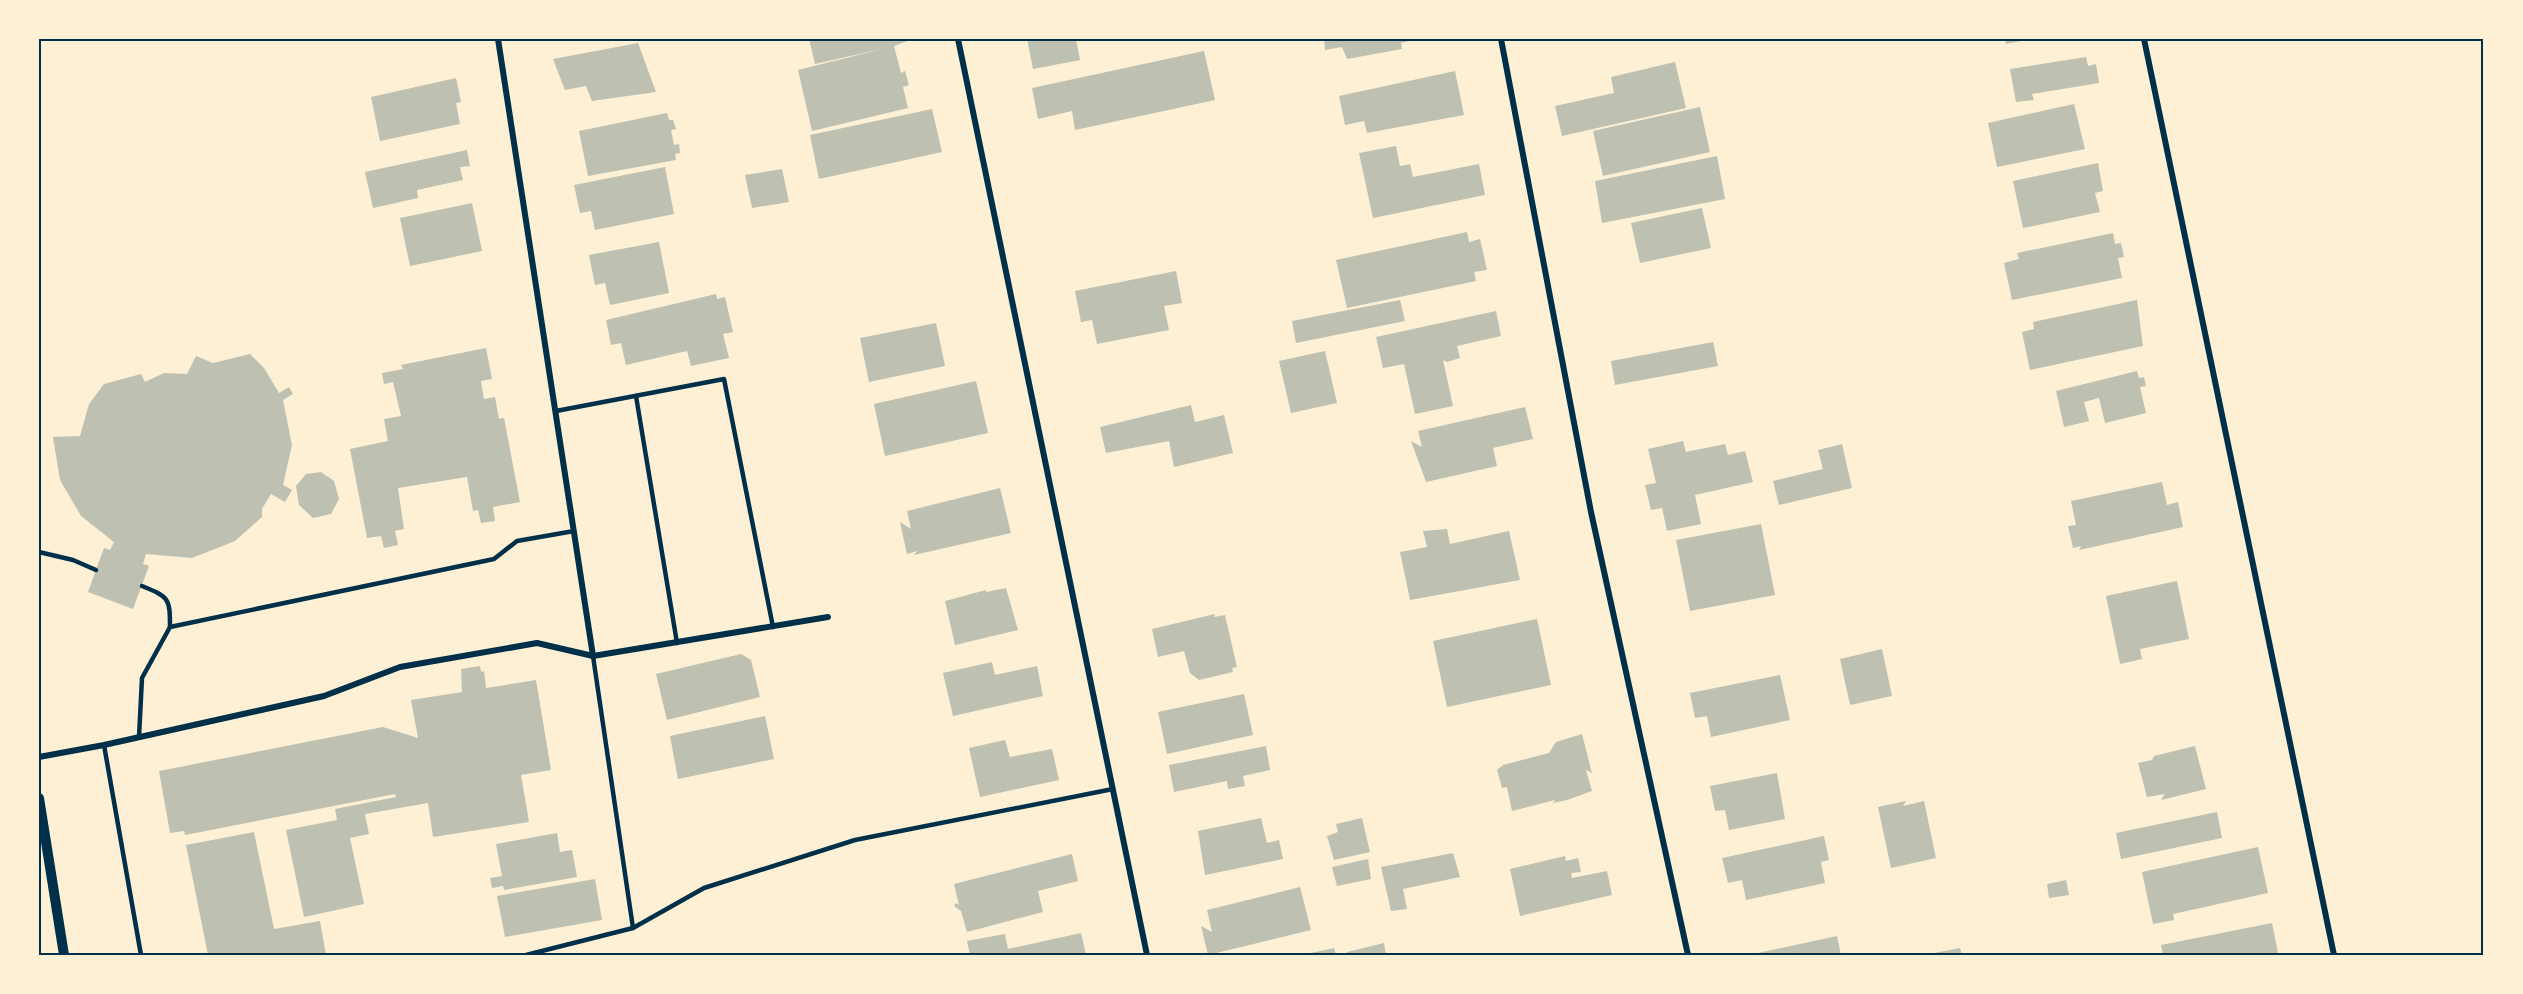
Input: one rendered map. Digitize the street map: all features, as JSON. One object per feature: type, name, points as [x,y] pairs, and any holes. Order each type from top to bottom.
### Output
[{"type":"street","points":[[498,39],[593,656]]},
{"type":"street","points":[[958,39],[1147,955]]},
{"type":"street","points":[[1501,39],[1591,512],[1688,955]]},
{"type":"street","points":[[2144,39],[2334,955]]},
{"type":"street","points":[[39,757],[104,745],[324,696],[400,667],[537,643],[593,656],[828,617]]},
{"type":"street","points":[[39,798],[64,955]]},
{"type":"lane","points":[[556,411],[724,379],[773,627]]},
{"type":"lane","points":[[636,396],[677,643]]},
{"type":"lane","points":[[170,627],[494,559],[517,541],[574,531]]},
{"type":"lane","points":[[39,552],[73,560],[96,570]]},
{"type":"lane","points":[[139,737],[142,678],[170,627],[170,603],[164,595],[142,586]]},
{"type":"lane","points":[[593,656],[633,928]]},
{"type":"lane","points":[[104,745],[141,955]]},
{"type":"lane","points":[[526,955],[633,928],[704,888],[855,840],[1113,789]]},
{"type":"building","points":[[809,39],[913,39],[894,46],[901,73],[905,71],[909,85],[903,87],[908,108],[812,131],[798,70],[886,48],[815,64]]},
{"type":"building","points":[[1027,39],[1076,39],[1080,60],[1033,69]]},
{"type":"building","points":[[1324,39],[1414,40],[1401,43],[1402,49],[1347,59],[1342,47],[1325,50]]},
{"type":"building","points":[[2005,39],[2026,39],[2026,40],[2006,44]]},
{"type":"building","points":[[638,43],[656,92],[592,101],[586,86],[565,90],[553,59]]},
{"type":"building","points":[[1204,51],[1215,100],[1075,130],[1072,111],[1038,119],[1032,88]]},
{"type":"building","points":[[2086,57],[2088,66],[2096,64],[2099,83],[2032,94],[2034,100],[2016,102],[2010,69]]},
{"type":"building","points":[[1675,62],[1686,108],[1562,136],[1555,106],[1614,93],[1611,77]]},
{"type":"building","points":[[1455,71],[1464,115],[1367,133],[1364,121],[1345,125],[1339,96]]},
{"type":"building","points":[[456,78],[461,102],[456,103],[460,124],[380,141],[371,97]]},
{"type":"building","points":[[2074,104],[2085,149],[1997,167],[1988,123]]},
{"type":"building","points":[[1700,107],[1710,152],[1603,176],[1593,131]]},
{"type":"building","points":[[932,109],[942,152],[819,179],[810,135]]},
{"type":"building","points":[[667,113],[676,129],[671,130],[674,145],[679,144],[680,153],[675,154],[676,160],[588,176],[579,131]]},
{"type":"building","points":[[1396,146],[1400,166],[1410,164],[1413,177],[1479,164],[1485,195],[1373,218],[1359,153]]},
{"type":"building","points":[[467,150],[470,166],[460,167],[463,180],[417,190],[418,198],[373,208],[365,172]]},
{"type":"building","points":[[1717,156],[1725,199],[1602,223],[1595,181]]},
{"type":"building","points":[[2098,163],[2103,191],[2095,193],[2100,212],[2023,228],[2013,181]]},
{"type":"building","points":[[665,167],[674,214],[595,230],[591,211],[580,213],[574,185]]},
{"type":"building","points":[[782,169],[789,202],[752,208],[745,175]]},
{"type":"building","points":[[472,203],[482,251],[410,266],[400,218]]},
{"type":"building","points":[[1702,208],[1711,248],[1640,263],[1631,223]]},
{"type":"building","points":[[1467,232],[1469,242],[1480,239],[1487,270],[1474,272],[1476,281],[1347,308],[1336,260]]},
{"type":"building","points":[[2113,233],[2115,244],[2121,243],[2124,257],[2118,258],[2122,278],[2012,300],[2004,263],[2019,259],[2017,253]]},
{"type":"building","points":[[659,242],[669,293],[610,305],[605,283],[595,285],[589,255]]},
{"type":"building","points":[[1176,271],[1182,303],[1164,306],[1169,330],[1097,344],[1092,320],[1081,322],[1075,291]]},
{"type":"building","points":[[716,294],[717,299],[725,297],[733,332],[723,334],[729,358],[691,366],[687,351],[626,365],[621,343],[611,345],[606,320]]},
{"type":"building","points":[[1400,300],[1405,321],[1296,343],[1292,321]]},
{"type":"building","points":[[2137,300],[2143,346],[2030,370],[2022,332],[2034,329],[2033,322]]},
{"type":"building","points":[[1496,311],[1501,336],[1457,346],[1460,358],[1447,362],[1443,360],[1453,406],[1415,414],[1404,364],[1383,368],[1376,337]]},
{"type":"building","points":[[936,323],[945,366],[869,382],[860,338]]},
{"type":"building","points":[[1713,342],[1718,366],[1615,385],[1611,361]]},
{"type":"building","points":[[486,348],[492,379],[481,381],[484,399],[495,397],[499,419],[504,418],[520,502],[493,507],[495,521],[481,523],[478,510],[473,511],[467,477],[398,488],[404,529],[395,531],[398,545],[384,548],[381,536],[367,538],[350,449],[388,441],[384,419],[401,416],[393,382],[384,384],[382,373],[403,369],[401,365]]},
{"type":"building","points":[[1325,351],[1337,403],[1291,413],[1279,361]]},
{"type":"building","points":[[250,354],[264,368],[279,393],[289,387],[293,394],[283,400],[292,445],[283,485],[292,490],[285,502],[271,494],[262,509],[262,517],[235,541],[192,558],[146,554],[143,564],[149,566],[133,609],[88,592],[104,548],[110,550],[114,542],[81,516],[60,480],[53,437],[80,436],[89,404],[104,384],[141,374],[145,382],[164,373],[187,374],[196,356],[213,363]]},
{"type":"building","points":[[2137,371],[2139,378],[2144,377],[2146,386],[2140,387],[2146,413],[2105,423],[2099,398],[2084,402],[2089,421],[2064,427],[2056,391]]},
{"type":"building","points":[[976,381],[988,433],[885,456],[874,404]]},
{"type":"building","points":[[1191,405],[1195,422],[1224,415],[1233,453],[1174,467],[1169,441],[1106,453],[1100,427]]},
{"type":"building","points":[[1525,407],[1533,439],[1493,448],[1497,466],[1426,482],[1411,441],[1422,447],[1418,431]]},
{"type":"building","points":[[1683,441],[1686,452],[1725,444],[1728,455],[1745,451],[1753,482],[1695,495],[1701,524],[1667,531],[1662,508],[1651,510],[1645,485],[1656,483],[1648,449]]},
{"type":"building","points":[[1842,444],[1852,488],[1779,505],[1773,481],[1823,469],[1818,450]]},
{"type":"building","points":[[321,472],[334,481],[339,499],[331,514],[313,518],[299,505],[296,486],[306,474]]},
{"type":"building","points":[[2162,482],[2167,505],[2178,502],[2183,527],[2079,550],[2081,546],[2073,548],[2068,526],[2076,525],[2071,501]]},
{"type":"building","points":[[1000,488],[1011,533],[914,555],[917,551],[907,554],[900,522],[911,529],[907,511]]},
{"type":"building","points":[[1761,524],[1775,595],[1690,611],[1676,540]]},
{"type":"building","points":[[1447,529],[1450,544],[1509,531],[1520,580],[1410,600],[1400,552],[1427,547],[1423,531]]},
{"type":"building","points":[[2177,581],[2189,639],[2140,649],[2142,659],[2120,664],[2106,596]]},
{"type":"building","points":[[1006,588],[1018,630],[955,645],[945,601],[986,590],[986,592]]},
{"type":"building","points":[[1215,614],[1214,617],[1225,615],[1237,667],[1232,668],[1233,672],[1199,680],[1190,673],[1184,651],[1158,657],[1152,629]]},
{"type":"building","points":[[1537,619],[1551,685],[1447,707],[1433,641]]},
{"type":"building","points":[[1882,649],[1892,696],[1850,705],[1840,659]]},
{"type":"building","points":[[741,654],[751,660],[760,697],[667,720],[656,674]]},
{"type":"building","points":[[992,662],[995,675],[1037,666],[1043,696],[953,716],[943,673]]},
{"type":"building","points":[[480,666],[481,672],[484,671],[486,688],[536,680],[551,770],[521,775],[529,822],[433,837],[428,803],[365,814],[369,834],[350,838],[364,904],[304,917],[286,830],[337,820],[335,809],[396,797],[395,794],[185,835],[184,831],[170,833],[159,771],[383,727],[418,738],[411,700],[462,692],[461,669]]},
{"type":"building","points":[[1780,675],[1790,720],[1711,737],[1707,716],[1695,718],[1690,693]]},
{"type":"building","points":[[1244,694],[1253,735],[1167,754],[1158,712]]},
{"type":"building","points":[[765,716],[774,759],[678,779],[670,736]]},
{"type":"building","points":[[1582,734],[1592,773],[1586,770],[1592,791],[1567,800],[1553,803],[1555,800],[1512,811],[1507,787],[1502,788],[1497,770],[1503,765],[1549,753],[1556,742]]},
{"type":"building","points":[[1005,740],[1010,757],[1052,749],[1059,780],[980,797],[969,748]]},
{"type":"building","points":[[1266,746],[1270,770],[1243,776],[1245,786],[1228,789],[1227,781],[1174,792],[1169,765]]},
{"type":"building","points":[[2195,746],[2206,789],[2161,800],[2165,794],[2147,797],[2138,763],[2152,760],[2154,756]]},
{"type":"building","points":[[1777,773],[1785,819],[1729,830],[1725,810],[1715,811],[1710,786]]},
{"type":"building","points":[[1906,801],[1903,806],[1924,801],[1936,858],[1891,868],[1878,807]]},
{"type":"building","points":[[2217,812],[2222,838],[2121,859],[2116,833]]},
{"type":"building","points":[[1261,818],[1267,843],[1279,840],[1283,859],[1205,875],[1198,831]]},
{"type":"building","points":[[1362,818],[1370,852],[1334,860],[1327,836],[1338,832],[1336,824]]},
{"type":"building","points":[[254,832],[274,929],[320,921],[326,955],[208,955],[186,845]]},
{"type":"building","points":[[557,833],[560,852],[572,850],[577,877],[504,890],[503,886],[492,888],[490,878],[502,876],[496,844]]},
{"type":"building","points":[[1824,836],[1829,860],[1821,862],[1825,883],[1746,900],[1742,880],[1728,883],[1722,858]]},
{"type":"building","points":[[2258,847],[2268,893],[2173,914],[2174,920],[2153,924],[2142,872]]},
{"type":"building","points":[[1453,853],[1460,877],[1403,889],[1407,909],[1391,911],[1381,867]]},
{"type":"building","points":[[1072,854],[1078,881],[1038,891],[1043,912],[967,932],[961,911],[954,906],[956,903],[959,905],[954,884]]},
{"type":"building","points":[[1565,856],[1566,861],[1578,858],[1581,872],[1571,873],[1572,878],[1607,871],[1612,895],[1520,916],[1510,869]]},
{"type":"building","points":[[1368,859],[1371,879],[1337,886],[1332,867]]},
{"type":"building","points":[[595,879],[602,920],[505,937],[497,896]]},
{"type":"building","points":[[2066,880],[2069,895],[2049,898],[2047,884]]},
{"type":"building","points":[[1300,887],[1311,930],[1208,955],[1201,926],[1212,932],[1207,910]]},
{"type":"building","points":[[2272,923],[2278,953],[2163,955],[2161,945]]},
{"type":"building","points":[[1081,933],[1086,955],[970,955],[967,941],[1005,934],[1008,949]]},
{"type":"building","points":[[1837,936],[1841,955],[1751,955],[1758,953]]},
{"type":"building","points":[[1384,943],[1386,955],[1348,955],[1347,952]]},
{"type":"building","points":[[1334,948],[1336,955],[1306,955],[1306,954]]},
{"type":"building","points":[[1960,948],[1962,955],[1929,954]]}]
